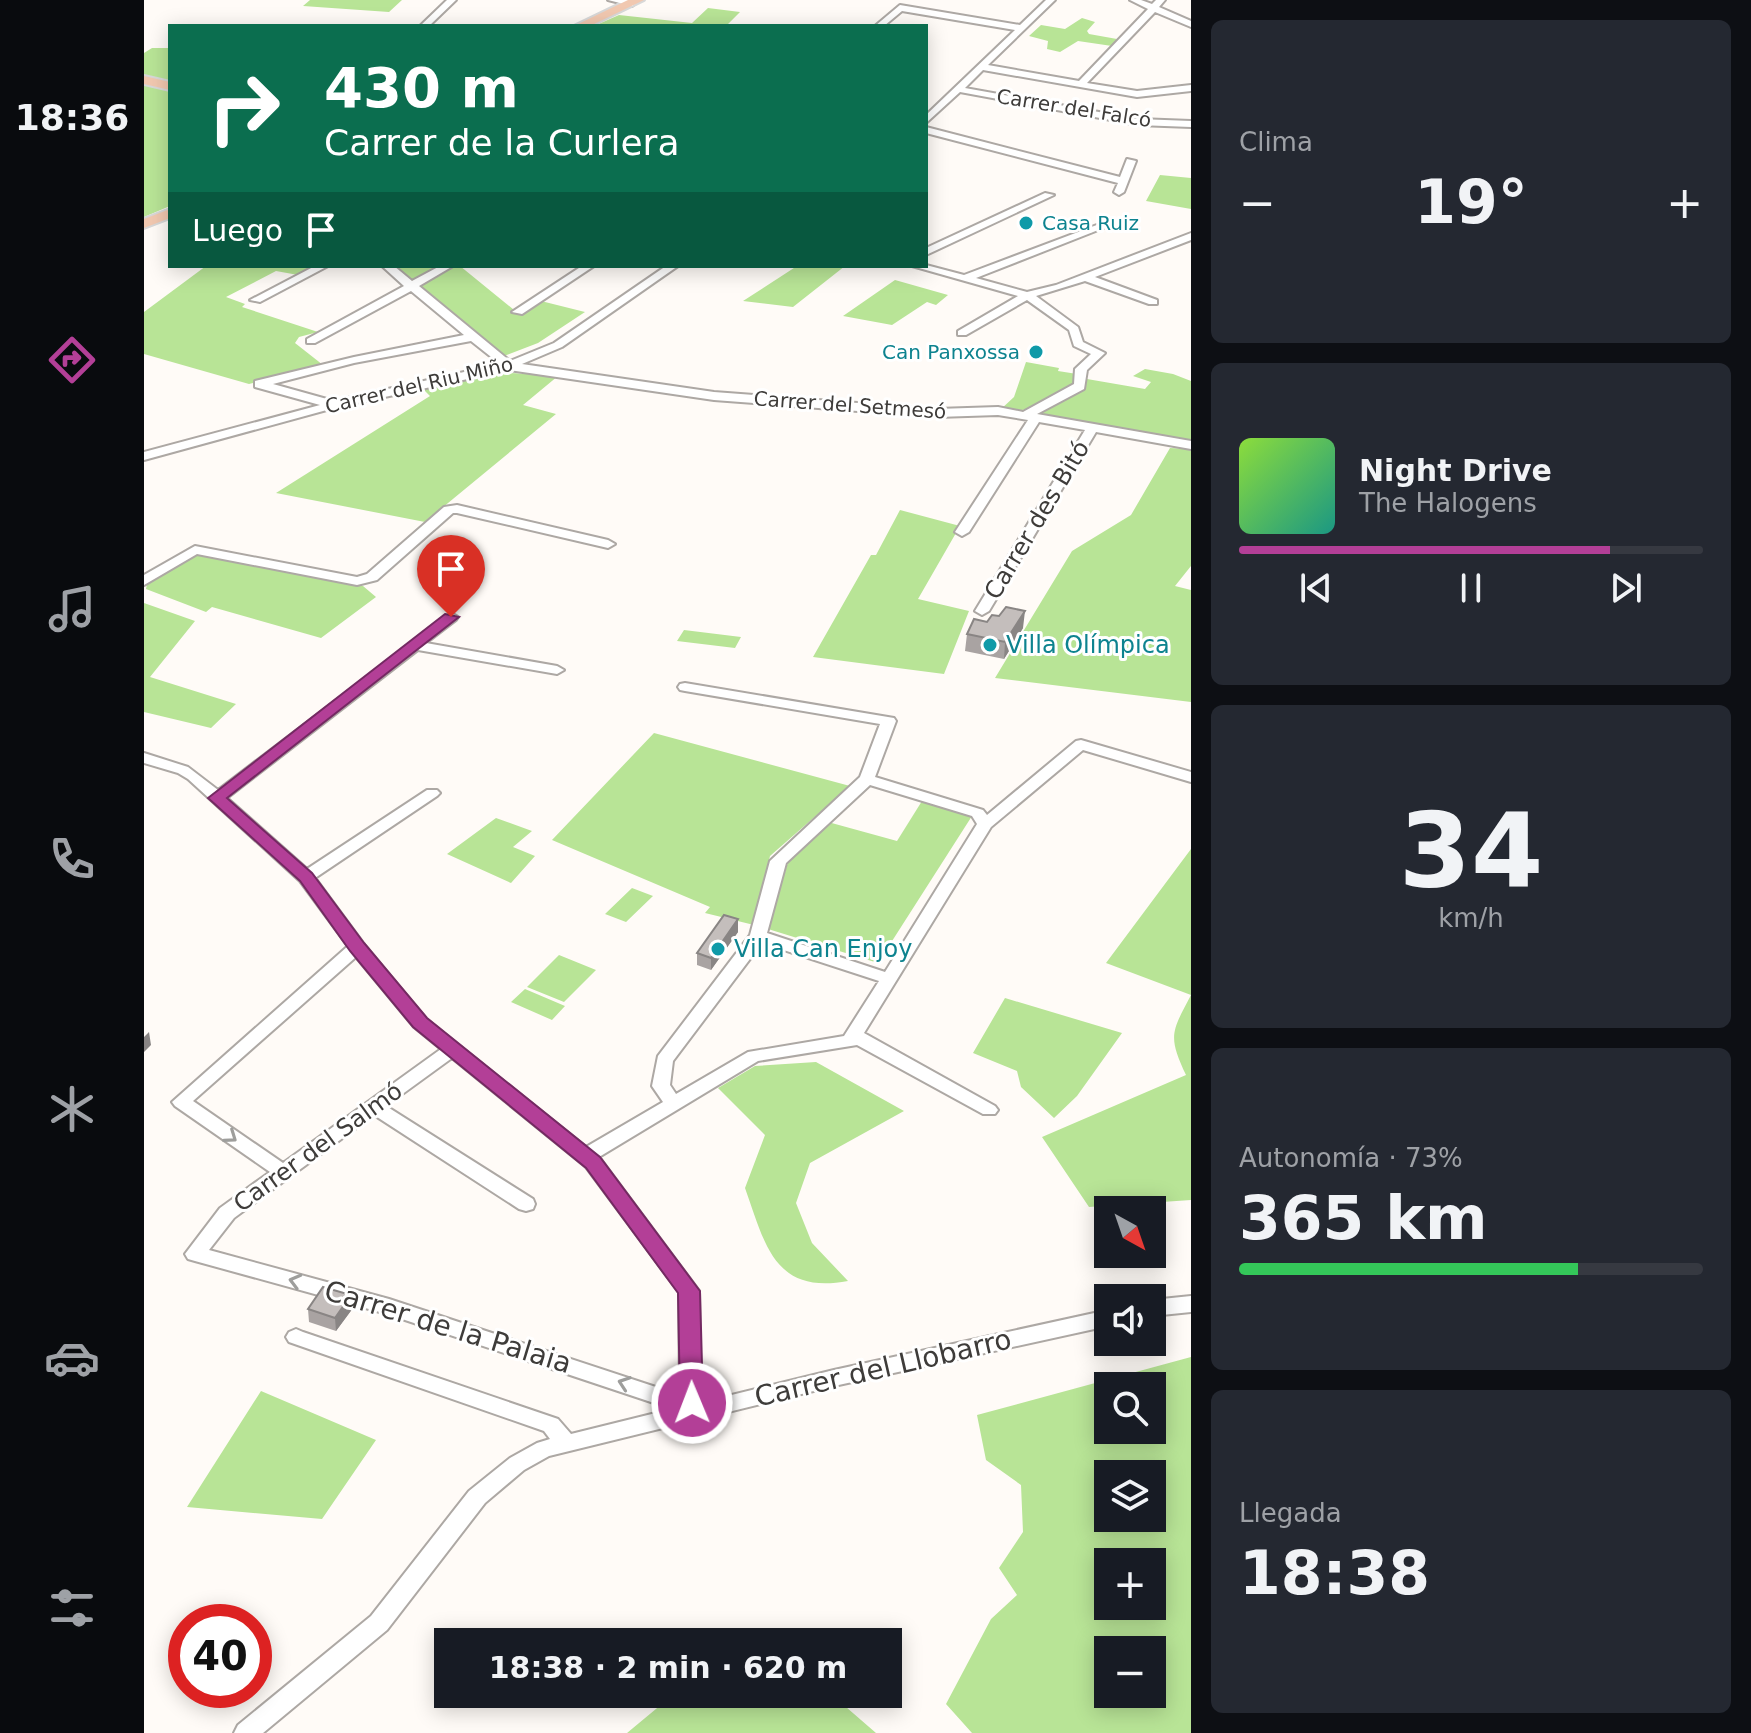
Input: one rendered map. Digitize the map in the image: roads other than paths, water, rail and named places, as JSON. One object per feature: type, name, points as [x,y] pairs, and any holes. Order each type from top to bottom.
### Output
[{"type":"main road","points":[[584,24],[635,1]]},
{"type":"main road","points":[[144,80],[168,86]]},
{"type":"main road","points":[[144,224],[168,214]]},
{"type":"street","points":[[426,24],[452,0]]},
{"type":"street","points":[[612,0],[635,1]]},
{"type":"street","points":[[912,10],[925,0]]},
{"type":"street","points":[[928,118],[1051,0]]},
{"type":"street","points":[[1134,0],[1158,4],[1191,24]]},
{"type":"street","points":[[1081,84],[1158,4]]},
{"type":"street","points":[[881,24],[900,8],[1021,28]]},
{"type":"street","points":[[981,67],[1137,94],[1170,92],[1191,80]]},
{"type":"street","name":"Carrer del Falcó","points":[[957,89],[1138,122],[1191,124]]},
{"type":"street","points":[[928,106],[938,108]]},
{"type":"street","points":[[928,131],[1121,187],[1131,161]]},
{"type":"street","points":[[928,251],[1049,195]]},
{"type":"street","points":[[966,278],[1106,225]]},
{"type":"street","points":[[962,333],[1027,295],[1085,277],[1191,234]]},
{"type":"street","points":[[256,300],[319,268]]},
{"type":"street","points":[[389,268],[509,366]]},
{"type":"street","points":[[311,341],[444,268]]},
{"type":"street","points":[[518,312],[586,268]]},
{"type":"street","name":"Carrer del Riu Miño","points":[[144,456],[332,405],[509,366],[558,345],[670,268]]},
{"type":"street","points":[[925,268],[1027,295],[1074,329],[1078,344],[1099,353],[1081,369],[1080,386],[1029,417],[962,532]]},
{"type":"street","points":[[1085,277],[1153,302]]},
{"type":"street","points":[[332,405],[259,384],[354,360],[473,337]]},
{"type":"street","name":"Carrer del Setmesó","points":[[509,366],[714,396],[1029,417],[1191,445]]},
{"type":"street","name":"Carrer des Bitó","points":[[982,611],[1092,429]]},
{"type":"street","points":[[144,581],[195,550],[357,581],[372,577],[449,510],[457,509],[608,544]]},
{"type":"street","points":[[217,798],[451,617]]},
{"type":"street","points":[[415,645],[557,670]]},
{"type":"street","points":[[674,1104],[661,1086],[664,1060],[758,936],[778,861],[867,779],[889,721],[685,687]]},
{"type":"street","points":[[587,1155],[754,1056],[850,1041],[886,978],[985,824],[1081,744],[1191,777]]},
{"type":"street","points":[[144,758],[183,770],[306,877],[357,947],[414,1016],[451,1050],[587,1155],[689,1291],[690,1393],[696,1412]]},
{"type":"street","points":[[867,779],[978,813],[985,824]]},
{"type":"street","points":[[306,877],[432,793]]},
{"type":"street","points":[[758,936],[886,978]]},
{"type":"street","points":[[281,1171],[181,1102],[357,947]]},
{"type":"street","points":[[853,1035],[989,1110]]},
{"type":"street","name":"Carrer del Salmó","points":[[195,1254],[227,1213],[451,1050]]},
{"type":"street","points":[[373,1106],[526,1204]]},
{"type":"street","name":"Carrer de la Palaia","points":[[195,1254],[400,1310],[675,1401],[696,1412]]},
{"type":"street","points":[[1166,1307],[1191,1304]]},
{"type":"street","name":"Carrer del Llobarro","points":[[246,1733],[379,1623],[451,1526],[477,1497],[517,1464],[544,1449],[1094,1321]]},
{"type":"street","points":[[296,1337],[551,1425],[566,1443]]},
{"type":"place","name":"Casa Ruiz","points":[[1026,223]]},
{"type":"place","name":"Can Panxossa","points":[[1036,352]]},
{"type":"place","name":"Villa Olímpica","points":[[990,645]]},
{"type":"place","name":"Villa Can Enjoy","points":[[718,949]]}]
